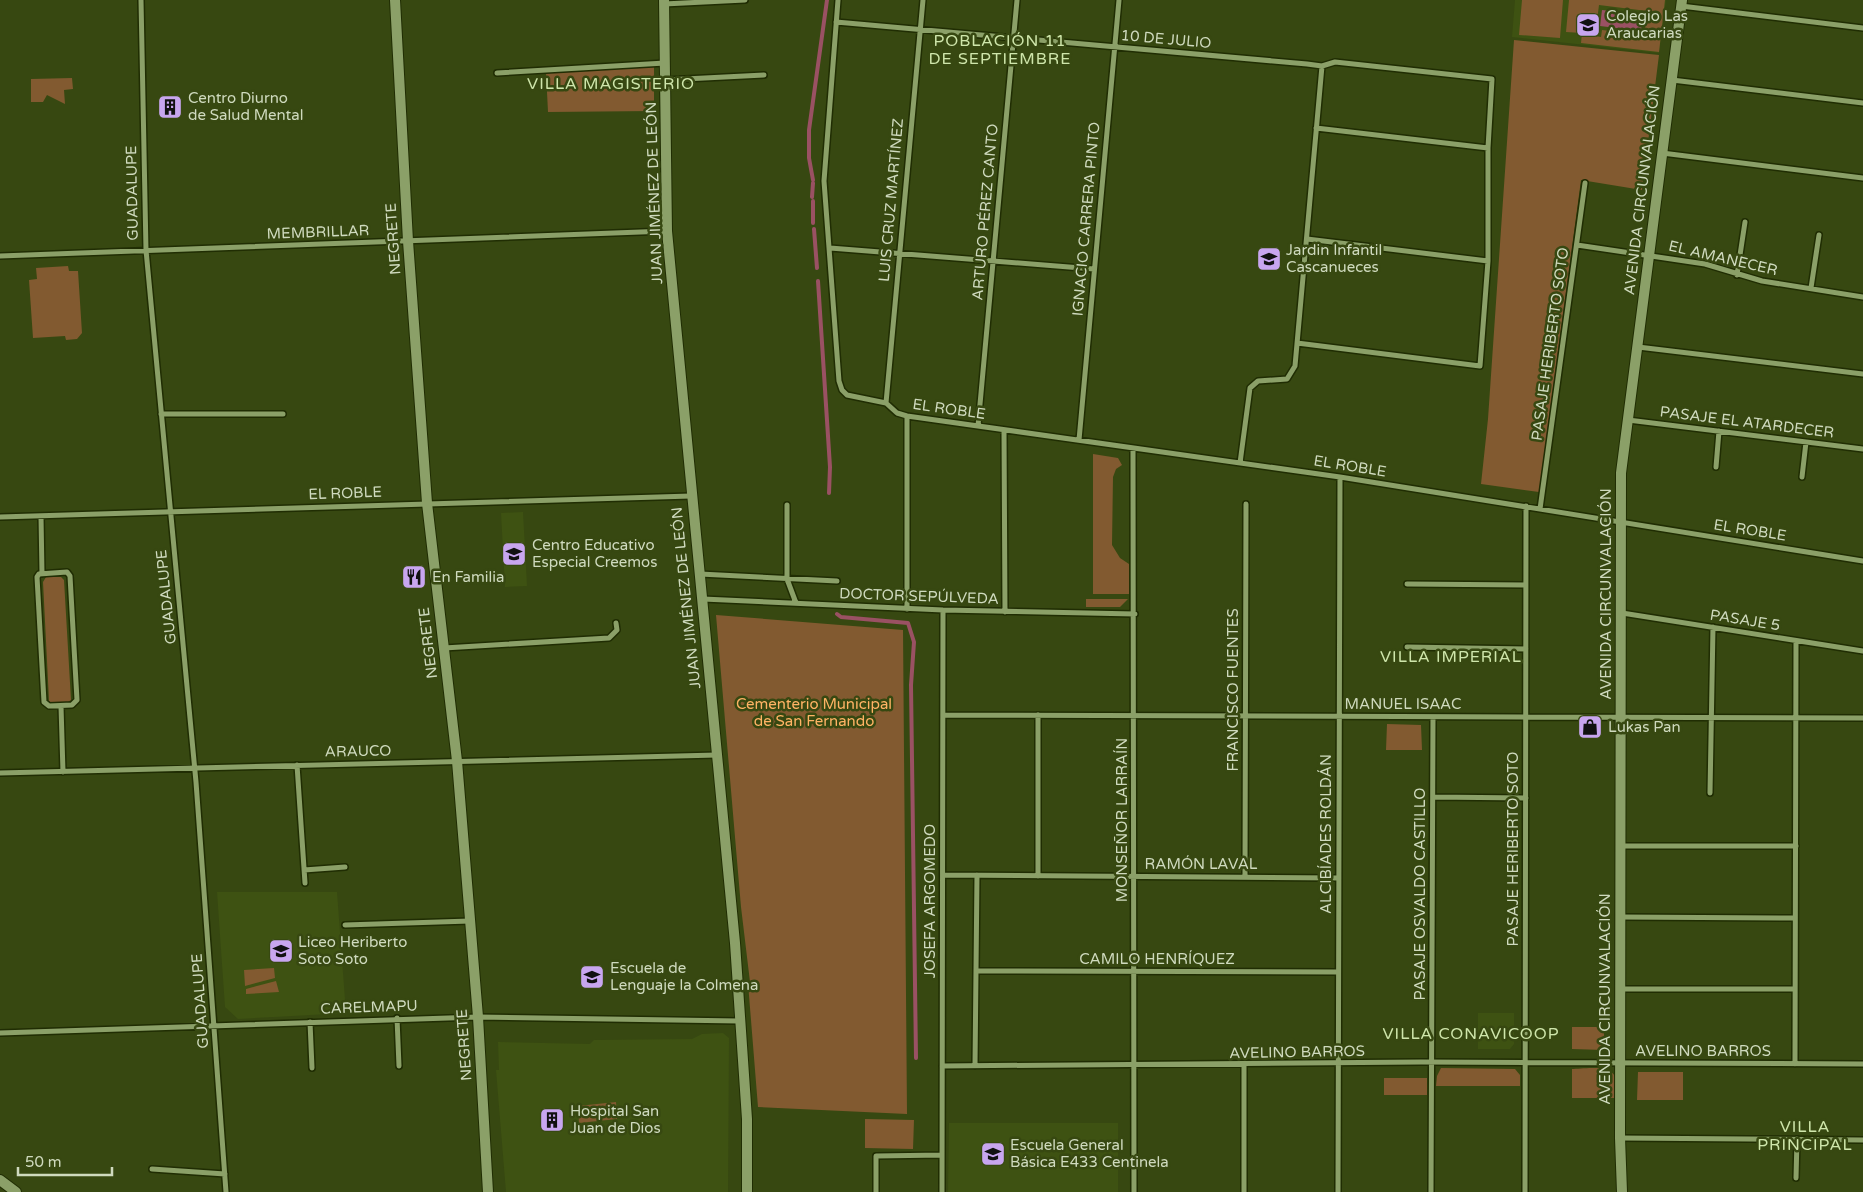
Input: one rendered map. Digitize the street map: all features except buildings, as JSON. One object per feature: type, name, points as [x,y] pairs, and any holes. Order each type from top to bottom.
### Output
[{"type":"main road","name":"NEGRETE","points":[[394,0],[408,241],[427,503],[457,761],[478,1017],[488,1192]]},
{"type":"main road","name":"JUAN JIMÉNEZ DE LEÓN","points":[[664,2],[667,231],[735,943],[747,1119],[747,1192]]},
{"type":"main road","name":"AVENIDA CIRCUNVALACIÓN","points":[[1622,1192],[1620,1138],[1621,473],[1681,3]]},
{"type":"main road","points":[[0,1180],[16,1192]]},
{"type":"street","name":"GUADALUPE","points":[[141,0],[146,250],[195,769],[226,1192]]},
{"type":"street","points":[[664,2],[745,0]]},
{"type":"street","points":[[838,0],[824,181],[830,248],[1094,269]]},
{"type":"street","name":"LUIS CRUZ MARTÍNEZ","points":[[886,404],[898,254],[923,0]]},
{"type":"street","name":"ARTURO PÉREZ CANTO","points":[[978,426],[1017,0]]},
{"type":"street","name":"IGNACIO CARRERA PINTO","points":[[1079,440],[1118,0]]},
{"type":"street","points":[[1681,3],[1863,28]]},
{"type":"street","name":"10 DE JULIO","points":[[836,22],[1322,66],[1335,62],[1492,79],[1488,148]]},
{"type":"street","points":[[497,73],[665,63]]},
{"type":"street","points":[[1240,463],[1250,388],[1258,381],[1287,379],[1294,371],[1322,66]]},
{"type":"street","points":[[665,80],[764,75]]},
{"type":"street","points":[[1672,80],[1863,103]]},
{"type":"street","points":[[1298,343],[1480,366],[1488,261],[1488,148],[1316,128]]},
{"type":"street","points":[[1662,153],[1863,178]]},
{"type":"street","name":"PASAJE HERIBERTO SOTO","points":[[1540,508],[1585,183]]},
{"type":"street","points":[[1737,275],[1744,222]]},
{"type":"street","name":"MEMBRILLAR","points":[[0,256],[667,231]]},
{"type":"street","points":[[1811,288],[1819,235]]},
{"type":"street","points":[[1307,239],[1488,261]]},
{"type":"street","name":"EL AMANECER","points":[[1577,245],[1705,264],[1737,275],[1863,297]]},
{"type":"street","name":"EL ROBLE","points":[[830,248],[840,387],[847,395],[886,404],[896,413],[1340,477],[1863,561]]},
{"type":"street","points":[[1637,347],[1863,374]]},
{"type":"street","points":[[161,414],[283,414]]},
{"type":"street","points":[[906,608],[907,416]]},
{"type":"street","name":"PASAJE EL ATARDECER","points":[[1628,420],[1863,449]]},
{"type":"street","points":[[1004,430],[1005,612]]},
{"type":"street","points":[[1716,467],[1719,431]]},
{"type":"street","points":[[1802,477],[1806,442]]},
{"type":"street","name":"MONSEÑOR LARRAÍN","points":[[1133,448],[1135,614],[1134,1192]]},
{"type":"street","name":"ALCIBÍADES ROLDÁN","points":[[1338,1192],[1340,477]]},
{"type":"street","name":"EL ROBLE","points":[[0,517],[691,496]]},
{"type":"street","points":[[787,504],[787,579],[796,604]]},
{"type":"street","name":"FRANCISCO FUENTES","points":[[1245,877],[1246,504]]},
{"type":"street","name":"PASAJE HERIBERTO SOTO","points":[[1525,1192],[1526,506]]},
{"type":"street","points":[[41,516],[42,574]]},
{"type":"street","points":[[67,572],[70,576],[77,700],[72,705],[61,706],[49,706],[44,702],[37,577],[42,574],[67,572]]},
{"type":"street","points":[[699,574],[837,581]]},
{"type":"street","points":[[1407,584],[1526,585]]},
{"type":"street","name":"DOCTOR SEPÚLVEDA","points":[[702,599],[943,610],[1135,614]]},
{"type":"street","name":"JOSEFA ARGOMEDO","points":[[942,1192],[943,610]]},
{"type":"street","name":"PASAJE 5","points":[[1622,613],[1863,651]]},
{"type":"street","points":[[444,648],[609,638],[617,630],[616,623]]},
{"type":"street","points":[[1710,793],[1713,628]]},
{"type":"street","points":[[1795,1064],[1796,641]]},
{"type":"street","points":[[1407,647],[1526,649]]},
{"type":"street","points":[[61,706],[63,772]]},
{"type":"street","name":"MANUEL ISAAC","points":[[943,715],[1863,718]]},
{"type":"street","points":[[1038,715],[1038,876]]},
{"type":"street","name":"PASAJE OSVALDO CASTILLO","points":[[1431,1192],[1433,717]]},
{"type":"street","name":"ARAUCO","points":[[0,773],[717,755]]},
{"type":"street","points":[[298,765],[305,883]]},
{"type":"street","points":[[1433,797],[1526,798]]},
{"type":"street","points":[[1621,846],[1796,846]]},
{"type":"street","points":[[304,870],[345,868]]},
{"type":"street","name":"RAMÓN LAVAL","points":[[942,875],[1338,878]]},
{"type":"street","points":[[975,1066],[977,875]]},
{"type":"street","points":[[1621,917],[1795,918]]},
{"type":"street","points":[[345,925],[470,921]]},
{"type":"street","name":"CAMILO HENRÍQUEZ","points":[[976,971],[1338,972]]},
{"type":"street","points":[[1621,989],[1795,989]]},
{"type":"street","name":"CARELMAPU","points":[[0,1032],[397,1018],[478,1017],[739,1022]]},
{"type":"street","points":[[397,1018],[399,1066]]},
{"type":"street","points":[[310,1022],[312,1068]]},
{"type":"street","name":"AVELINO BARROS","points":[[942,1066],[1135,1066],[1432,1062],[1863,1064]]},
{"type":"street","points":[[1244,1065],[1244,1192]]},
{"type":"street","points":[[1620,1138],[1863,1140]]},
{"type":"street","points":[[1796,1178],[1797,1140]]},
{"type":"street","points":[[876,1192],[876,1156],[942,1155]]},
{"type":"street","points":[[152,1169],[225,1174]]},
{"type":"shaded area","name":"Colegio Las Araucarias","points":[[1515,0],[1666,0],[1659,53],[1512,37]]},
{"type":"shaded area","points":[[1602,10],[1643,15],[1641,31],[1600,26]]},
{"type":"shaded area","name":"Centro Educativo Especial Creemos","points":[[523,512],[527,586],[505,587],[501,513]]},
{"type":"shaded area","name":"Liceo Heriberto Soto Soto","points":[[217,892],[337,892],[346,1013],[238,1019],[225,1007]]},
{"type":"shaded area","points":[[1478,1013],[1514,1013],[1514,1044],[1510,1049],[1478,1049]]},
{"type":"shaded area","name":"Hospital San Juan de Dios","points":[[723,1033],[729,1038],[728,1192],[506,1192],[496,1070],[499,1070],[498,1042],[590,1044],[594,1040],[692,1039],[702,1034]]},
{"type":"shaded area","points":[[949,1123],[1118,1123],[1118,1192],[948,1192]]},
{"type":"green space","points":[[1522,0],[1563,0],[1560,38],[1519,35]]},
{"type":"green space","points":[[1569,0],[1665,0],[1659,52],[1581,43],[1582,33],[1566,32]],"holes":[[[1599,5],[1647,11],[1644,35],[1602,30],[1601,37],[1595,36]]]},
{"type":"green space","points":[[1514,40],[1659,55],[1642,190],[1581,180],[1539,492],[1481,484],[1488,419]]},
{"type":"green space","points":[[654,67],[654,111],[548,112],[546,72]]},
{"type":"green space","points":[[72,78],[73,89],[64,90],[65,104],[47,95],[43,102],[31,102],[31,79]]},
{"type":"green space","points":[[68,266],[69,271],[78,271],[82,333],[77,339],[66,340],[65,336],[33,338],[29,280],[37,279],[36,268]]},
{"type":"green space","points":[[1093,454],[1118,458],[1122,465],[1116,469],[1113,477],[1112,545],[1120,558],[1129,564],[1129,594],[1093,594]]},
{"type":"green space","points":[[46,577],[61,577],[64,580],[71,700],[68,702],[52,703],[49,701],[43,582]]},
{"type":"green space","points":[[1086,599],[1128,599],[1120,607],[1086,607]]},
{"type":"green space","name":"Cementerio Municipal de San Fernando","points":[[716,615],[903,630],[907,1114],[758,1107],[748,983],[750,982],[741,907]]},
{"type":"green space","points":[[1387,724],[1421,725],[1422,750],[1386,750]]},
{"type":"green space","points":[[274,968],[275,978],[245,986],[244,970]]},
{"type":"green space","points":[[276,981],[279,992],[246,994],[246,989]]},
{"type":"green space","points":[[1572,1027],[1604,1027],[1604,1050],[1572,1049]]},
{"type":"green space","points":[[1441,1068],[1515,1069],[1520,1075],[1520,1086],[1436,1086],[1437,1076]]},
{"type":"green space","points":[[1572,1069],[1608,1070],[1615,1077],[1615,1098],[1572,1098]]},
{"type":"green space","points":[[1638,1072],[1683,1072],[1683,1100],[1637,1100]]},
{"type":"green space","points":[[1384,1078],[1427,1078],[1427,1095],[1384,1095]]},
{"type":"green space","points":[[616,1102],[617,1119],[579,1123],[578,1106]]},
{"type":"green space","points":[[865,1119],[914,1120],[913,1149],[865,1148]]},
{"type":"waterway","points":[[813,180],[809,158],[809,130],[827,0]]},
{"type":"waterway","points":[[812,197],[813,183]]},
{"type":"waterway","points":[[813,201],[813,223]]},
{"type":"waterway","points":[[814,229],[817,268]]},
{"type":"waterway","points":[[818,281],[830,467],[829,493]]},
{"type":"waterway","points":[[837,614],[841,617],[908,623],[914,642],[911,685],[916,1058]]},
{"type":"place","name":"Colegio Las Araucarias","points":[[1588,25]]},
{"type":"place","name":"Centro Diurno de Salud Mental","points":[[170,107]]},
{"type":"place","name":"Jardin Infantil Cascanueces","points":[[1269,259]]},
{"type":"place","name":"Centro Educativo Especial Creemos","points":[[514,554]]},
{"type":"place","name":"En Familia","points":[[414,577]]},
{"type":"place","name":"Lukas Pan","points":[[1590,727]]},
{"type":"place","name":"Liceo Heriberto Soto Soto","points":[[281,951]]},
{"type":"place","name":"Escuela de Lenguaje la Colmena","points":[[592,977]]},
{"type":"place","name":"Hospital San Juan de Dios","points":[[552,1120]]},
{"type":"place","name":"Escuela General Básica E433 Centinela","points":[[993,1154]]},
{"type":"district","name":"POBLACIÓN 11 DE SEPTIEMBRE","points":[[1000,49]]},
{"type":"district","name":"VILLA MAGISTERIO","points":[[611,83]]},
{"type":"district","name":"VILLA IMPERIAL","points":[[1451,656]]},
{"type":"district","name":"VILLA CONAVICOOP","points":[[1471,1033]]},
{"type":"district","name":"VILLA PRINCIPAL","points":[[1805,1135]]}]
